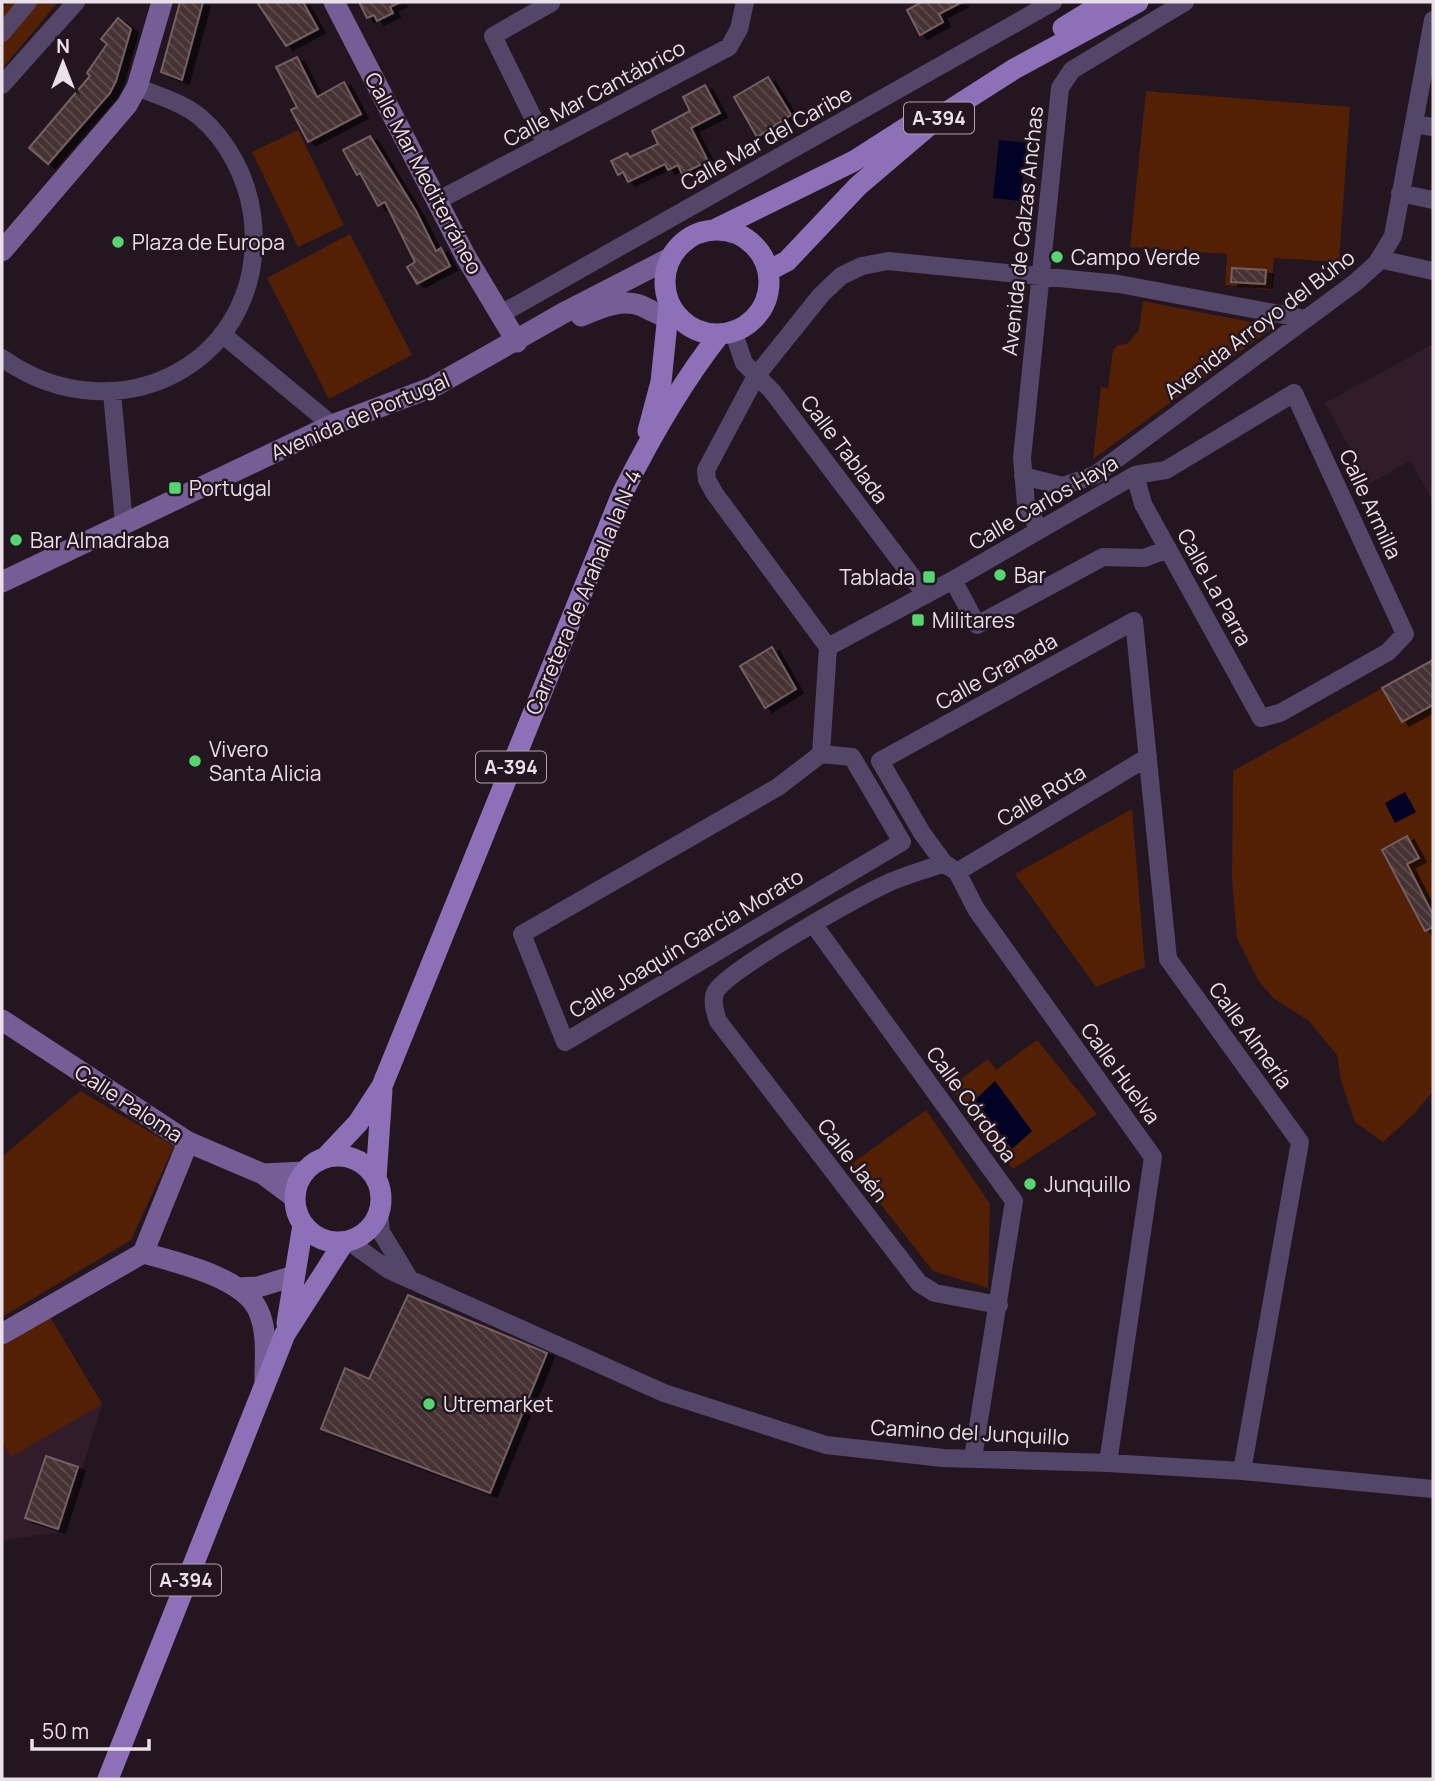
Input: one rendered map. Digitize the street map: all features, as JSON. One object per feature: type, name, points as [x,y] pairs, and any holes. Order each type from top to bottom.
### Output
[{"type":"main road","name":"A-394","points":[[727,332],[750,322],[762,307],[768,290],[768,271],[787,261],[858,186],[939,117],[1014,69],[1138,2]]},
{"type":"main road","name":"A-394","points":[[672,313],[665,283],[670,258],[688,238],[714,230],[871,152],[1096,4]]},
{"type":"main road","points":[[714,230],[742,236],[763,257],[768,271]]},
{"type":"main road","points":[[672,313],[696,330],[727,332]]},
{"type":"main road","name":"Carretera de Arahal a la N-4","points":[[644,450],[661,382],[672,313]]},
{"type":"main road","name":"Carretera de Arahal a la N-4","points":[[324,1158],[358,1123],[382,1086],[622,494],[644,450],[696,365],[727,332]]},
{"type":"main road","name":"Carretera de Arahal a la N-4","points":[[376,1179],[382,1086]]},
{"type":"main road","points":[[324,1158],[337,1156],[359,1162],[376,1179]]},
{"type":"main road","name":"A-394","points":[[304,1172],[324,1158]]},
{"type":"main road","points":[[294,1197],[304,1172]]},
{"type":"main road","name":"A-394","points":[[108,1779],[285,1334],[346,1241],[361,1235],[372,1225],[379,1212],[381,1197],[376,1179]]},
{"type":"main road","name":"A-394","points":[[285,1334],[303,1225],[296,1212],[294,1197]]},
{"type":"main road","points":[[303,1225],[321,1239],[346,1241]]},
{"type":"street","points":[[2,33],[28,2]]},
{"type":"street","points":[[2,85],[76,2]]},
{"type":"street","points":[[2,251],[127,105],[137,87],[162,2]]},
{"type":"street","name":"Calle Mar Mediterráneo","points":[[334,2],[437,201],[501,314],[522,339]]},
{"type":"street","name":"Calle Mar Cantábrico","points":[[437,201],[729,47],[738,29],[745,2]]},
{"type":"street","name":"Calle Mar del Caribe","points":[[501,314],[1053,2]]},
{"type":"street","name":"Avenida de Calzas Anchas","points":[[1039,530],[1026,504],[1023,476],[1040,275],[1062,81],[1072,70],[1185,2]]},
{"type":"street","points":[[546,144],[493,36],[551,3]]},
{"type":"street","name":"Avenida Arroyo del Búho","points":[[1023,476],[1063,486],[1095,475],[1356,282],[1379,259],[1392,236],[1430,57],[1433,20]]},
{"type":"street","points":[[2,358],[28,376],[51,384],[112,393],[153,383],[192,363],[222,334],[245,291],[254,260],[253,225],[246,184],[225,147],[199,117],[182,106],[137,87]]},
{"type":"street","points":[[1414,124],[1433,127]]},
{"type":"street","points":[[1401,193],[1433,200]]},
{"type":"street","name":"Avenida de Portugal","points":[[2,582],[332,425],[433,387],[651,265],[670,258]]},
{"type":"street","points":[[1379,259],[1433,271]]},
{"type":"street","points":[[821,754],[828,647],[715,494],[707,480],[706,470],[756,376],[831,283],[862,266],[888,261],[1119,284],[1306,319]]},
{"type":"street","name":"Avenida de Portugal","points":[[522,339],[604,307],[626,303],[672,313]]},
{"type":"street","name":"Calle Tablada","points":[[727,332],[744,363],[772,391],[926,595]]},
{"type":"street","points":[[222,334],[332,425]]},
{"type":"street","points":[[112,393],[124,523]]},
{"type":"street","name":"Calle Carlos Haya","points":[[828,647],[953,580],[1135,474],[1166,470],[1294,393]]},
{"type":"street","name":"Calle Armilla","points":[[1261,718],[1280,713],[1388,652],[1405,634],[1294,393]]},
{"type":"street","name":"Calle La Parra","points":[[1135,474],[1143,504],[1261,718]]},
{"type":"street","points":[[953,580],[977,625],[1103,557],[1144,558],[1168,549]]},
{"type":"street","name":"Calle Almería","points":[[1134,621],[1168,959],[1300,1142],[1242,1471]]},
{"type":"street","name":"Calle Granada","points":[[880,761],[1134,621]]},
{"type":"street","name":"Calle Joaquín García Morato","points":[[821,754],[852,757],[902,842],[565,1042],[522,934],[778,787],[821,754]]},
{"type":"street","name":"Calle Rota","points":[[715,992],[727,979],[888,883],[950,868],[1149,757]]},
{"type":"street","name":"Calle Huelva","points":[[880,761],[976,909],[1153,1157],[1108,1463]]},
{"type":"street","name":"Calle Córdoba","points":[[814,925],[1014,1201],[973,1458]]},
{"type":"street","name":"Calle Jaén","points":[[715,992],[714,1008],[718,1021],[919,1283],[935,1293],[999,1305]]},
{"type":"street","name":"Calle Paloma","points":[[2,1020],[188,1142],[263,1174],[294,1197]]},
{"type":"street","points":[[2,1334],[143,1253],[188,1142]]},
{"type":"street","name":"Calle Paloma","points":[[263,1174],[304,1172]]},
{"type":"street","points":[[379,1212],[382,1232],[410,1278]]},
{"type":"street","name":"Camino del Junquillo","points":[[346,1241],[389,1270],[550,1345],[677,1397],[826,1445],[943,1458],[1108,1463],[1242,1471],[1433,1489]]},
{"type":"street","points":[[143,1253],[186,1265],[238,1287],[258,1287],[293,1276]]},
{"type":"street","points":[[238,1287],[257,1307],[263,1326],[265,1380]]},
{"type":"shaded area","points":[[8,2],[58,2],[2,69],[2,9]]},
{"type":"shaded area","points":[[1146,91],[1350,107],[1339,262],[1274,258],[1271,290],[1225,285],[1227,254],[1130,247]]},
{"type":"shaded area","points":[[298,130],[344,225],[298,247],[252,152]]},
{"type":"shaded area","points":[[350,234],[412,355],[329,399],[267,278]]},
{"type":"shaded area","points":[[1143,301],[1271,326],[1271,329],[1093,459],[1101,387],[1108,388],[1113,350],[1118,345],[1127,344],[1139,330]]},
{"type":"shaded area","points":[[1433,344],[1433,501],[1410,461],[1369,484],[1325,403]]},
{"type":"shaded area","points":[[1433,660],[1433,1091],[1415,1113],[1383,1142],[1355,1122],[1341,1080],[1337,1055],[1309,1021],[1273,998],[1258,980],[1237,938],[1232,880],[1233,771]]},
{"type":"shaded area","points":[[1132,809],[1145,967],[1096,987],[1015,874]]},
{"type":"shaded area","points":[[1037,1040],[1097,1114],[1013,1169],[950,1087],[988,1059],[996,1070]]},
{"type":"shaded area","points":[[80,1091],[174,1146],[131,1240],[2,1317],[2,1157]]},
{"type":"shaded area","points":[[926,1110],[990,1204],[988,1288],[933,1271],[850,1165]]},
{"type":"shaded area","points":[[50,1317],[102,1404],[63,1532],[2,1540],[2,1346]]},
{"type":"shaded area","points":[[50,1317],[102,1404],[11,1457],[2,1441],[2,1346]]},
{"type":"water","points":[[999,140],[1027,143],[1020,201],[993,198]]},
{"type":"water","points":[[1405,792],[1416,812],[1395,823],[1385,803]]},
{"type":"water","points":[[995,1081],[1032,1131],[1012,1149],[975,1100]]},
{"type":"building","points":[[180,2],[203,2],[182,80],[161,72]]},
{"type":"building","points":[[257,2],[303,2],[318,29],[286,46]]},
{"type":"building","points":[[359,2],[401,2],[390,7],[393,13],[377,21],[374,15],[367,18]]},
{"type":"building","points":[[922,2],[962,2],[939,14],[943,22],[920,35],[907,10]]},
{"type":"building","points":[[118,18],[131,29],[116,81],[110,93],[48,164],[29,148],[90,76],[87,73],[107,44],[101,39]]},
{"type":"building","points":[[297,57],[317,97],[344,82],[361,114],[308,142],[291,110],[297,107],[276,67]]},
{"type":"building","points":[[768,77],[791,115],[757,137],[734,97]]},
{"type":"building","points":[[705,85],[720,113],[691,128],[708,161],[682,174],[678,165],[668,170],[665,164],[628,182],[623,172],[618,175],[611,161],[627,153],[630,157],[658,144],[652,131],[690,111],[683,97]]},
{"type":"building","points":[[370,136],[416,211],[436,251],[441,248],[450,266],[417,284],[407,267],[415,262],[385,202],[378,206],[360,173],[357,175],[343,150]]},
{"type":"building","points":[[1232,268],[1266,270],[1265,284],[1231,282]]},
{"type":"building","points":[[772,647],[796,689],[765,708],[740,666]]},
{"type":"building","points":[[1433,660],[1433,705],[1402,722],[1382,688]]},
{"type":"building","points":[[1407,836],[1419,858],[1407,864],[1433,915],[1433,927],[1425,931],[1382,850]]},
{"type":"building","name":"Utremarket","points":[[408,1295],[547,1353],[490,1493],[321,1429],[345,1368],[369,1379]]},
{"type":"building","points":[[46,1456],[78,1467],[58,1529],[25,1518]]},
{"type":"place","name":"Plaza de Europa","points":[[118,242]]},
{"type":"place","name":"Campo Verde","points":[[1057,257]]},
{"type":"place","name":"Portugal","points":[[175,488]]},
{"type":"place","name":"Bar Almadraba","points":[[16,540]]},
{"type":"place","name":"Bar","points":[[1000,575]]},
{"type":"place","name":"Tablada","points":[[929,577]]},
{"type":"place","name":"Militares","points":[[918,620]]},
{"type":"place","name":"Vivero Santa Alicia","points":[[195,761]]},
{"type":"place","name":"Junquillo","points":[[1030,1184]]},
{"type":"place","name":"Utremarket","points":[[429,1404]]}]
